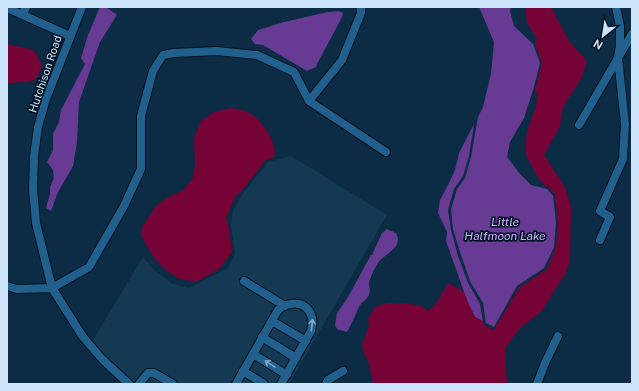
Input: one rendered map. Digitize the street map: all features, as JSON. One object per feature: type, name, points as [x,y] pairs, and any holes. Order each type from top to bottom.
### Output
[{"type":"street","points":[[23,15],[26,7]]},
{"type":"street","name":"Hutchison Road","points":[[82,7],[46,99],[38,127],[32,189],[36,222],[52,288],[83,337],[103,360],[129,384]]},
{"type":"street","points":[[310,100],[342,60],[361,13],[361,7]]},
{"type":"street","points":[[600,240],[610,216],[600,211],[623,159],[625,124],[618,58],[620,26],[616,7]]},
{"type":"street","points":[[7,8],[70,36]]},
{"type":"street","points":[[579,124],[632,34]]},
{"type":"street","points":[[7,286],[17,289],[52,288],[89,267],[124,206],[141,169],[141,116],[153,71],[163,55],[174,52],[217,51],[257,56],[294,72],[310,100],[386,152]]},
{"type":"street","points":[[244,280],[285,306]]},
{"type":"street","points":[[236,384],[278,310],[296,303],[307,308],[311,313],[313,325],[306,341],[281,384]]},
{"type":"street","points":[[272,321],[306,341]]},
{"type":"street","points":[[537,384],[545,362],[558,336]]},
{"type":"street","points":[[262,337],[296,358]]},
{"type":"street","points":[[253,354],[287,374]]},
{"type":"street","points":[[326,384],[328,380],[343,370]]},
{"type":"street","points":[[243,371],[264,384]]},
{"type":"street","points":[[140,384],[148,373],[154,373],[173,384]]},
{"type":"shaded area","points":[[525,7],[551,7],[569,41],[587,61],[581,79],[563,107],[560,126],[544,155],[565,187],[571,207],[570,261],[564,276],[542,311],[520,328],[505,348],[507,384],[373,384],[368,361],[364,354],[362,345],[369,325],[368,319],[375,307],[387,303],[405,303],[421,306],[428,311],[437,302],[448,283],[465,292],[475,317],[483,321],[484,325],[494,330],[519,288],[547,269],[556,247],[558,221],[555,195],[537,176],[526,155],[526,138],[536,106],[537,94],[535,91],[542,63],[535,43],[537,39],[527,23]]},
{"type":"shaded area","points":[[7,44],[34,50],[42,65],[40,73],[37,77],[29,82],[7,84]]},
{"type":"shaded area","points":[[231,108],[247,112],[259,120],[268,132],[274,146],[274,157],[266,160],[241,192],[236,195],[226,218],[229,228],[232,252],[219,269],[196,282],[180,279],[167,271],[154,258],[141,236],[142,227],[155,207],[166,198],[183,190],[193,178],[195,165],[194,138],[201,121],[214,112]]},
{"type":"shaded area","points":[[291,156],[387,215],[289,384],[137,384],[109,362],[93,340],[143,257],[153,269],[172,284],[189,288],[228,268],[235,253],[231,226],[233,210],[244,192],[268,162]]},
{"type":"water","points":[[100,7],[106,7],[117,15],[100,42],[79,102],[77,143],[73,166],[58,192],[51,211],[46,208],[50,194],[50,187],[54,178],[53,170],[47,162],[53,150],[53,134],[59,122],[61,110],[85,64],[81,58],[88,35]]},
{"type":"water","name":"Little Halfmoon Lake","points":[[479,7],[511,7],[510,11],[514,26],[533,44],[540,63],[524,118],[510,142],[507,157],[531,185],[547,189],[553,196],[556,222],[554,247],[544,268],[517,286],[494,327],[486,323],[483,303],[470,281],[453,229],[451,209],[457,189],[465,178],[471,157],[478,117],[483,107],[491,74],[494,42]]},
{"type":"water","points":[[339,11],[343,13],[340,21],[316,67],[307,71],[263,45],[255,44],[251,39],[258,30],[284,22]]},
{"type":"water","points":[[474,124],[469,156],[463,176],[454,189],[448,210],[451,230],[458,256],[468,283],[480,304],[483,321],[475,317],[467,300],[446,241],[447,232],[438,213],[440,200],[455,170],[459,153]]},
{"type":"water","points":[[387,229],[396,233],[398,243],[393,250],[381,259],[372,273],[369,281],[369,295],[360,305],[347,332],[337,329],[335,325],[337,313],[372,255],[382,233]]}]
